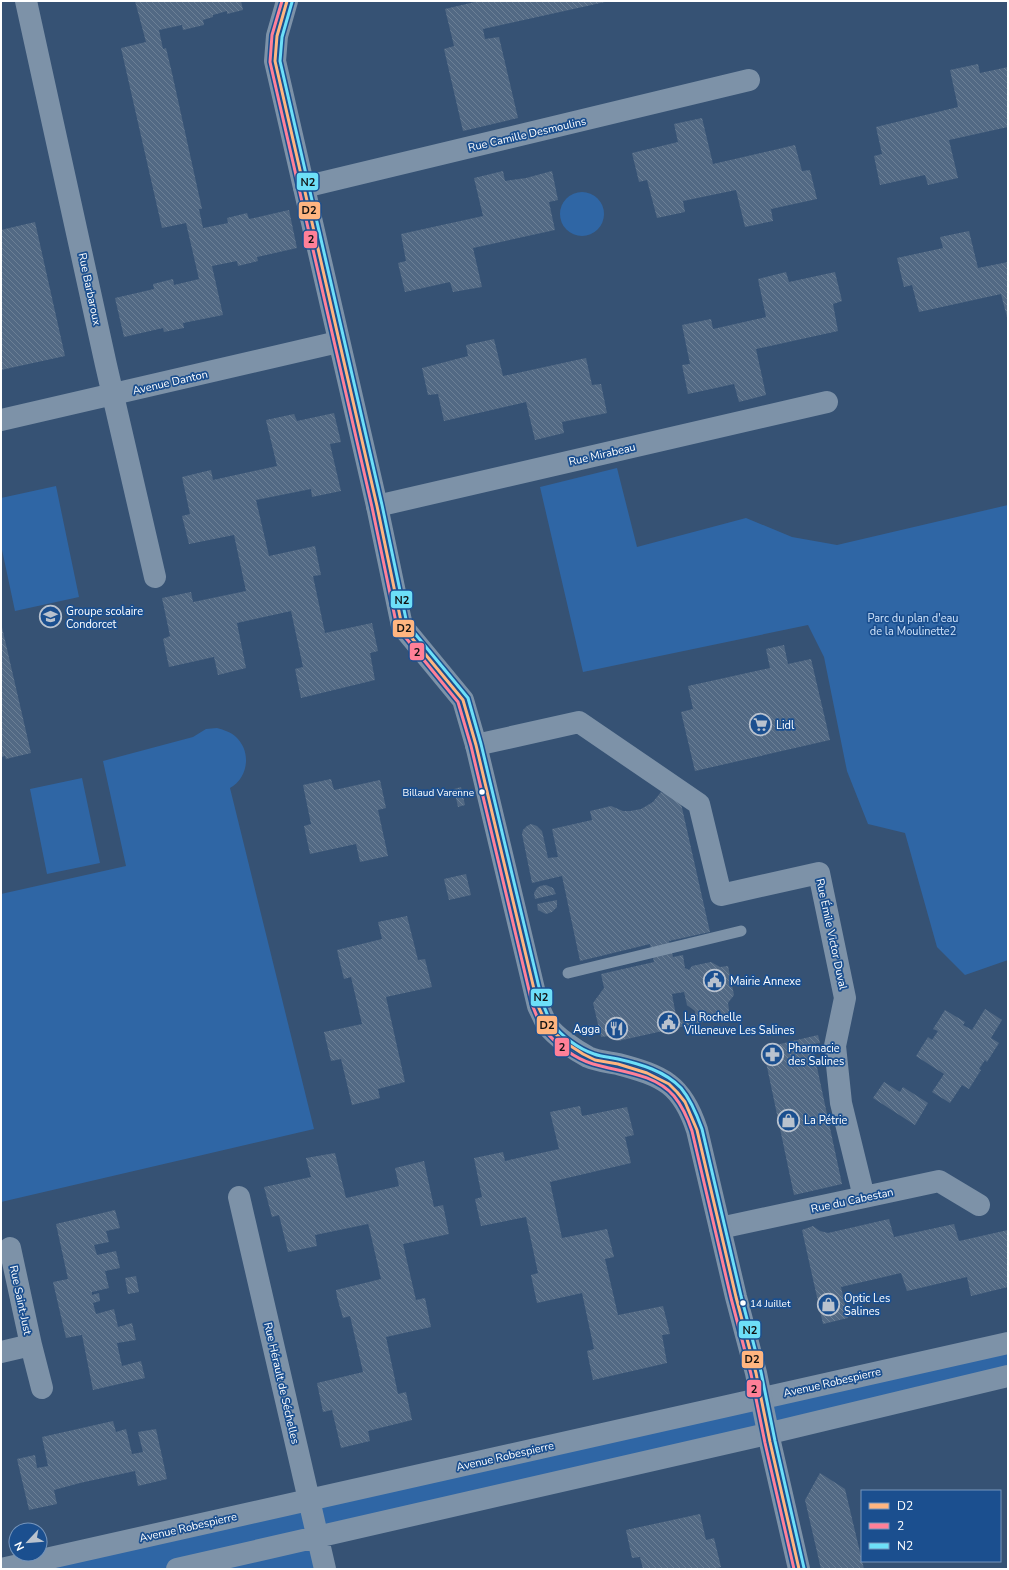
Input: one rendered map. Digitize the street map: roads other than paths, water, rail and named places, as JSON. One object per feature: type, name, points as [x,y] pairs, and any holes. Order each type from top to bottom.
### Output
[{"type":"street","name":"Rue Barbaroux","points":[[26,1],[113,395],[155,577]]},
{"type":"street","points":[[287,1],[277,36],[275,61],[338,342],[377,506],[402,626],[463,700],[476,746],[538,1006],[548,1026],[565,1042],[589,1057],[637,1069],[660,1078],[680,1094],[691,1112],[697,1130],[756,1373],[798,1569]]},
{"type":"street","name":"Rue Camille Desmoulins","points":[[304,187],[749,80]]},
{"type":"street","name":"Avenue Danton","points":[[1,420],[338,342]]},
{"type":"street","name":"Rue Mirabeau","points":[[377,506],[827,402]]},
{"type":"street","name":"Rue Émile Victor Duval","points":[[476,746],[579,722],[699,804],[721,895],[819,873],[845,998],[835,1046],[841,1103],[864,1197]]},
{"type":"street","name":"Rue du Cabestan","points":[[720,1228],[939,1181],[979,1205]]},
{"type":"street","name":"Rue Hérault de Séchelles","points":[[239,1197],[325,1569]]},
{"type":"street","name":"Rue Saint-Just","points":[[1,1352],[31,1345],[10,1248]]},
{"type":"street","name":"Avenue Robespierre","points":[[1,1569],[1008,1343]]},
{"type":"street","points":[[31,1345],[42,1388]]},
{"type":"street","points":[[177,1569],[768,1434],[1008,1376]]},
{"type":"lane","points":[[568,973],[741,932]]},
{"type":"place","name":"Groupe scolaire Condorcet","points":[[51,617]]},
{"type":"place","name":"Lidl","points":[[761,725]]},
{"type":"place","name":"Billaud Varenne","points":[[482,792]]},
{"type":"place","name":"Mairie Annexe","points":[[714,981]]},
{"type":"place","name":"La Rochelle Villeneuve Les Salines","points":[[668,1023]]},
{"type":"place","name":"Agga","points":[[616,1029]]},
{"type":"place","name":"Pharmacie des Salines","points":[[772,1054]]},
{"type":"place","name":"La Pétrie","points":[[789,1120]]},
{"type":"place","name":"14 Juillet","points":[[743,1303]]},
{"type":"place","name":"Optic Les Salines","points":[[828,1304]]},
{"type":"park label","name":"Parc du plan d'eau de la Moulinette2","points":[[913,624]]}]
